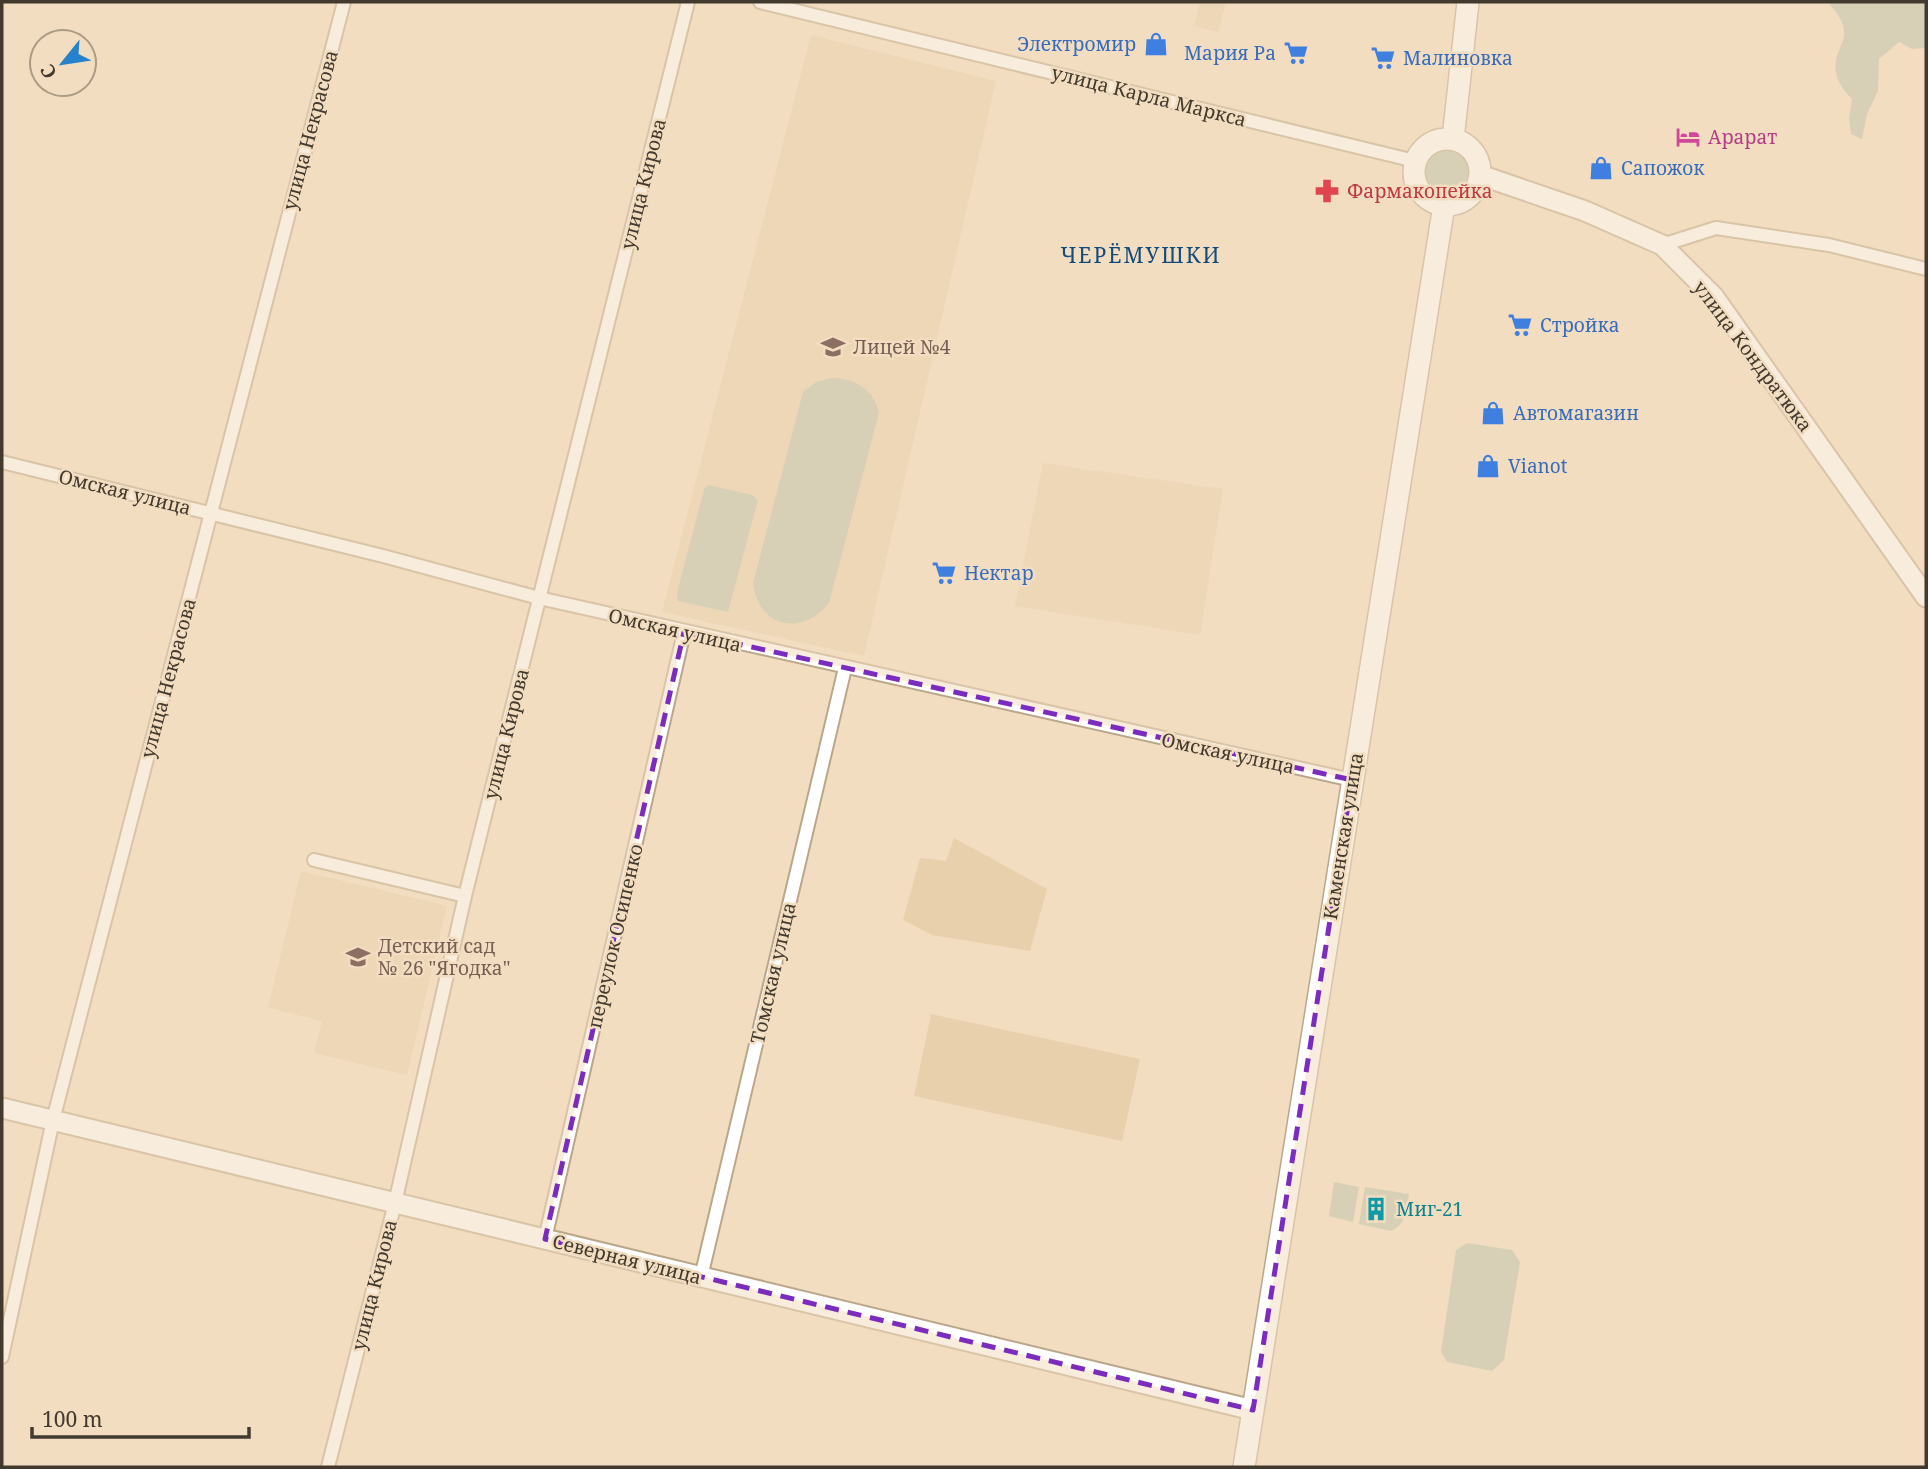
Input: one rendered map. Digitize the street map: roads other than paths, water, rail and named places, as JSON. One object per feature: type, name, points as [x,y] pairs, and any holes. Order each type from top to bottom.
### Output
[{"type":"main road","points":[[1452,139],[1468,2]]},
{"type":"main road","points":[[1443,138],[1452,139],[1462,142],[1476,156],[1480,176],[1472,194],[1464,200],[1444,205],[1426,197],[1419,190],[1415,181],[1415,161],[1426,146],[1443,138]]},
{"type":"main road","name":"Каменская улица","points":[[1244,1467],[1444,205]]},
{"type":"street","name":"улица Некрасова","points":[[2,1357],[53,1120],[344,2]]},
{"type":"street","name":"улица Кирова","points":[[328,1467],[395,1203],[465,896],[688,2]]},
{"type":"street","name":"улица Карла Маркса","points":[[760,2],[1415,161]]},
{"type":"street","name":"улица Кондратюка","points":[[1480,176],[1585,211],[1662,245],[1714,298],[1926,597]]},
{"type":"street","points":[[1662,245],[1716,228],[1829,246],[1926,269]]},
{"type":"street","name":"Омская улица","points":[[2,462],[539,598],[1352,780]]},
{"type":"street","name":"переулок Осипенко","points":[[545,1239],[684,632]]},
{"type":"street","name":"Томская улица","points":[[701,1277],[845,668]]},
{"type":"street","points":[[314,860],[465,896]]},
{"type":"street","name":"Северная улица","points":[[2,1108],[1252,1410]]},
{"type":"place","name":"Электромир","points":[[1156,44]]},
{"type":"place","name":"Мария Ра","points":[[1296,53]]},
{"type":"place","name":"Малиновка","points":[[1383,58]]},
{"type":"place","name":"Арарат","points":[[1688,137]]},
{"type":"place","name":"Сапожок","points":[[1601,168]]},
{"type":"place","name":"Фармакопейка","points":[[1327,191]]},
{"type":"place","name":"Стройка","points":[[1520,325]]},
{"type":"place","name":"Лицей №4","points":[[833,347]]},
{"type":"place","name":"Автомагазин","points":[[1493,413]]},
{"type":"place","name":"Vianot","points":[[1488,466]]},
{"type":"place","name":"Нектар","points":[[944,573]]},
{"type":"place","name":"Детский сад № 26 \"Ягодка\"","points":[[358,957]]},
{"type":"place","name":"Миг-21","points":[[1376,1209]]},
{"type":"district","name":"ЧЕРЁМУШКИ","points":[[1141,255]]}]
